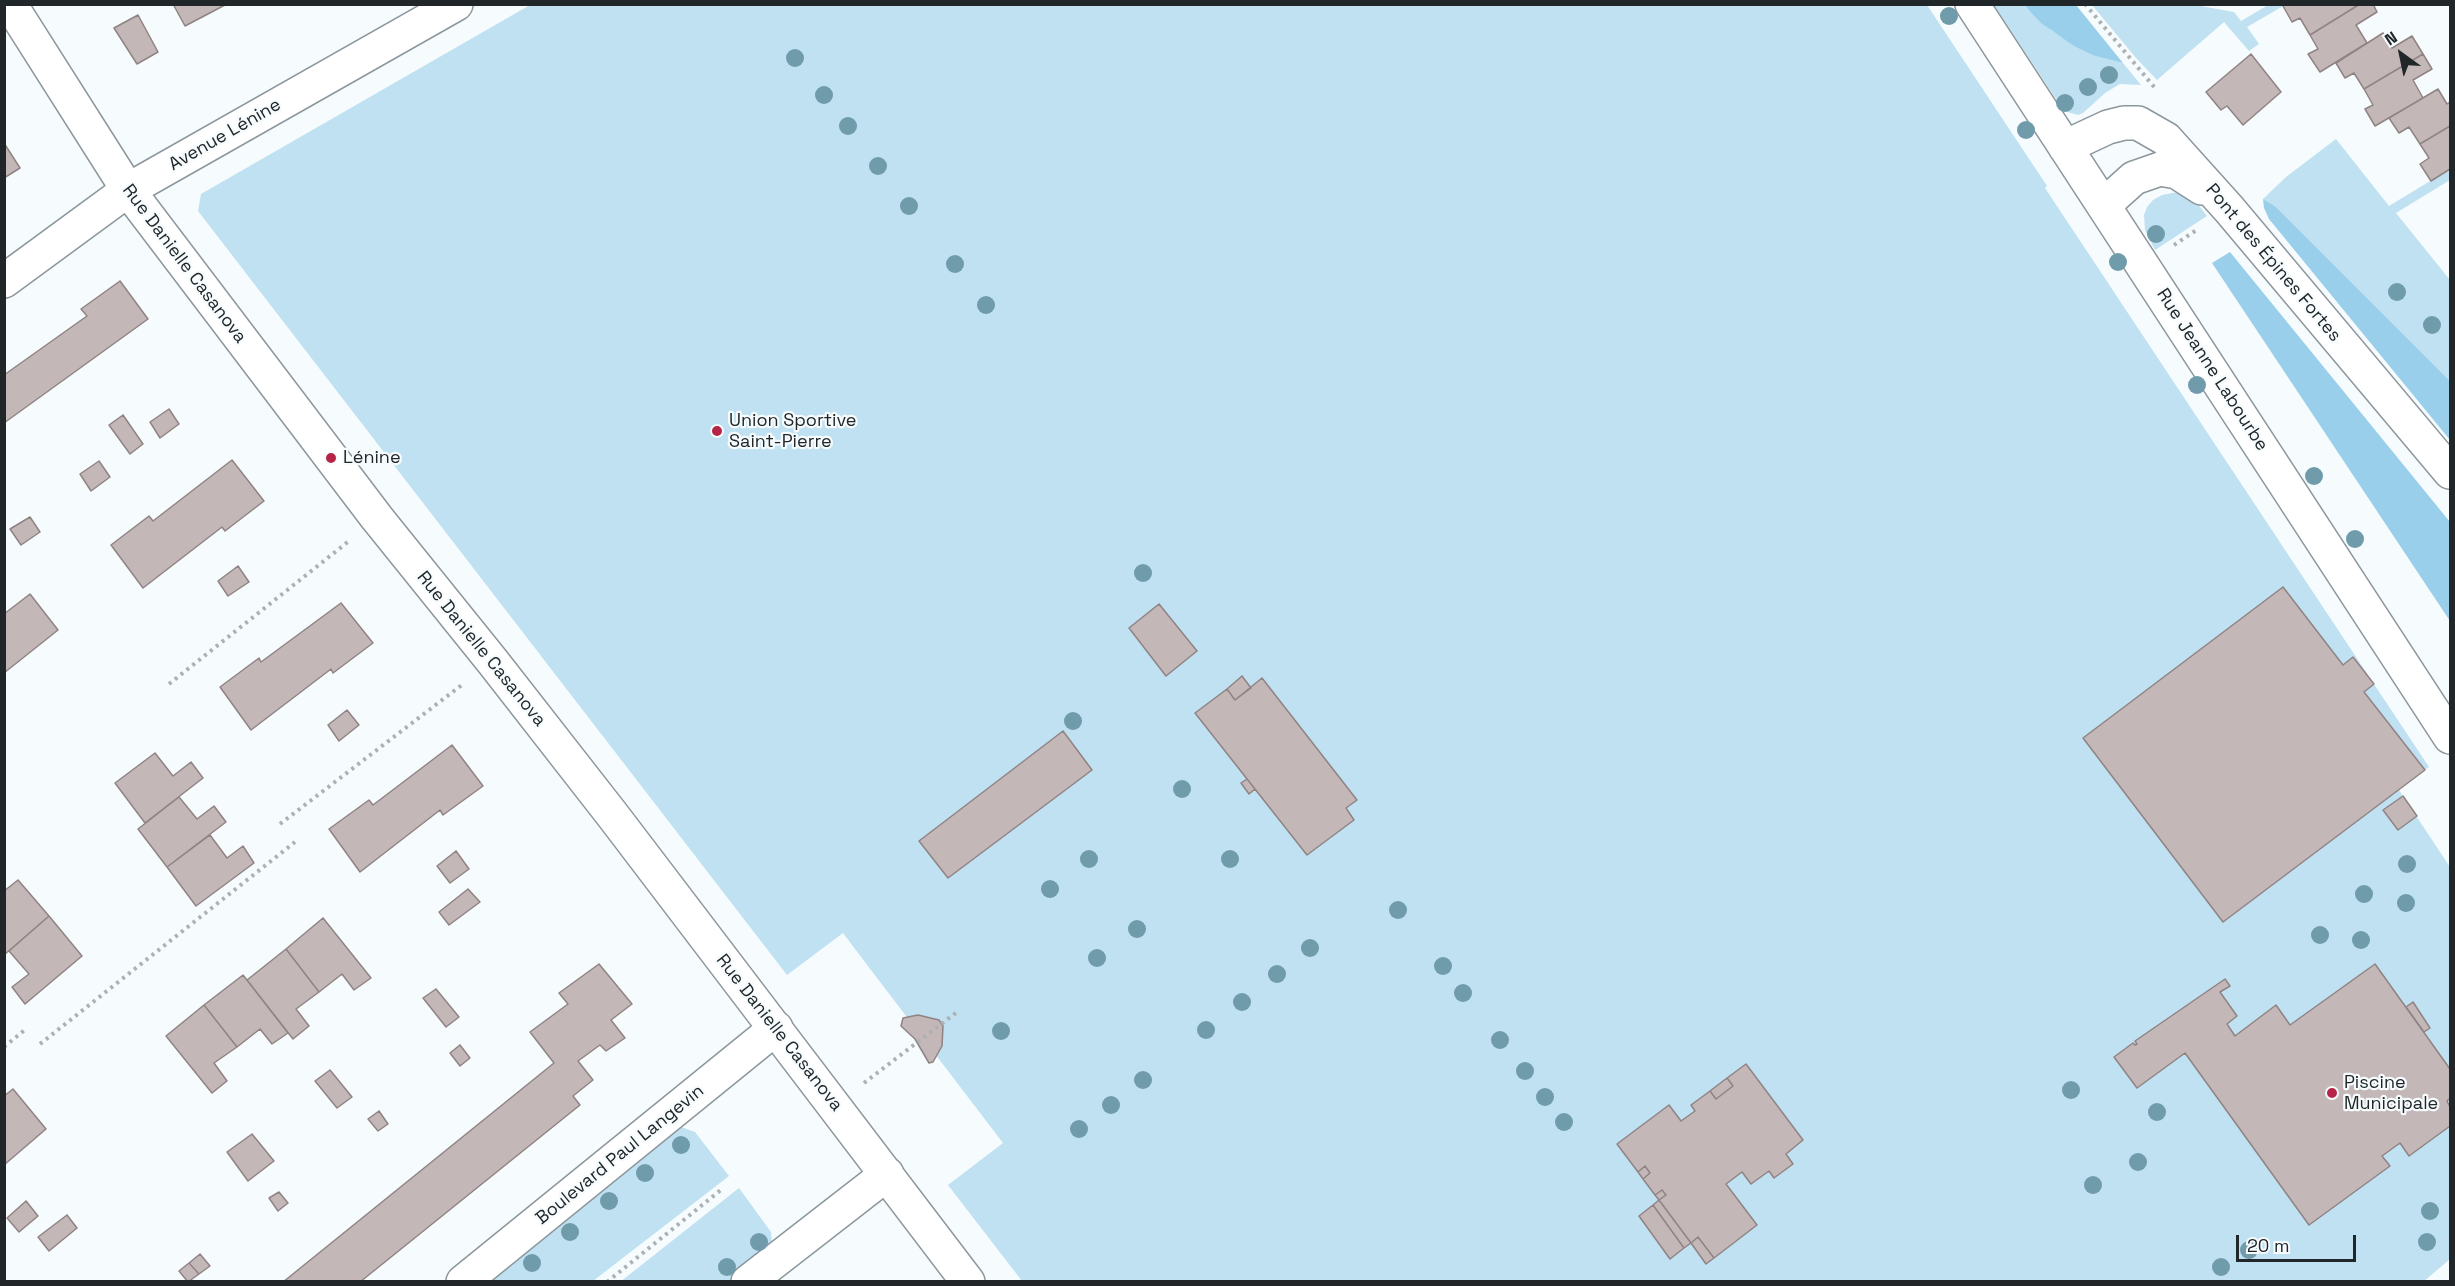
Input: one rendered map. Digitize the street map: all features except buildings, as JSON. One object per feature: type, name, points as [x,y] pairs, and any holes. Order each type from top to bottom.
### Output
[{"type":"street","name":"Rue Danielle Casanova","points":[[10,4],[128,190],[377,518],[493,662],[969,1281]]},
{"type":"street","name":"Avenue Lénine","points":[[4,281],[128,190],[456,4]]},
{"type":"street","name":"Rue Jeanne Labourbe","points":[[1972,4],[2451,737]]},
{"type":"street","name":"Pont des Épines Fortes","points":[[2065,147],[2108,127],[2124,123],[2138,123],[2166,139],[2451,472]]},
{"type":"street","points":[[2104,205],[2134,177],[2160,169],[2177,172],[2194,182],[2229,210]]},
{"type":"street","name":"Boulevard Paul Langevin","points":[[464,1281],[776,1028]]},
{"type":"street","points":[[748,1281],[887,1174]]},
{"type":"path","points":[[169,684],[377,518]]},
{"type":"path","points":[[280,824],[493,662]]},
{"type":"path","points":[[40,1044],[295,842]]},
{"type":"path","points":[[835,1106],[957,1012]]},
{"type":"path","points":[[4,1047],[27,1028]]},
{"type":"path","points":[[607,1281],[722,1189]]},
{"type":"shaded area","points":[[530,5],[1927,5],[2047,186],[2045,188],[2429,767],[2399,790],[2450,867],[2450,1259],[2423,1282],[1022,1281],[948,1185],[1003,1143],[843,933],[787,975],[198,211],[201,194]]},
{"type":"shaded area","points":[[1994,5],[2023,5],[2052,31],[2095,56],[2123,63],[2141,85],[2120,84],[2078,115],[2064,111]]},
{"type":"shaded area","points":[[2024,5],[2076,5],[2123,63],[2095,56],[2074,46],[2041,23]]},
{"type":"shaded area","points":[[2092,5],[2195,5],[2234,12],[2241,21],[2268,5],[2285,5],[2247,27],[2259,44],[2249,51],[2224,22],[2157,80]]},
{"type":"shaded area","points":[[2336,139],[2389,206],[2450,169],[2450,180],[2396,213],[2450,280],[2450,381],[2275,206],[2263,199],[2286,177]]},
{"type":"shaded area","points":[[2178,192],[2196,202],[2207,216],[2155,250],[2145,230],[2144,215],[2147,207],[2162,195]]},
{"type":"shaded area","points":[[2263,199],[2275,206],[2450,381],[2450,440],[2269,219]]},
{"type":"shaded area","points":[[2230,252],[2450,522],[2450,621],[2212,263]]},
{"type":"shaded area","points":[[681,1127],[695,1132],[729,1176],[593,1281],[484,1282],[676,1128]]},
{"type":"shaded area","points":[[739,1188],[771,1232],[772,1243],[763,1255],[729,1281],[620,1282]]},
{"type":"place","name":"Union Sportive Saint-Pierre","points":[[717,431]]},
{"type":"place","name":"Lénine","points":[[331,458]]},
{"type":"place","name":"Piscine Municipale","points":[[2332,1093]]}]
